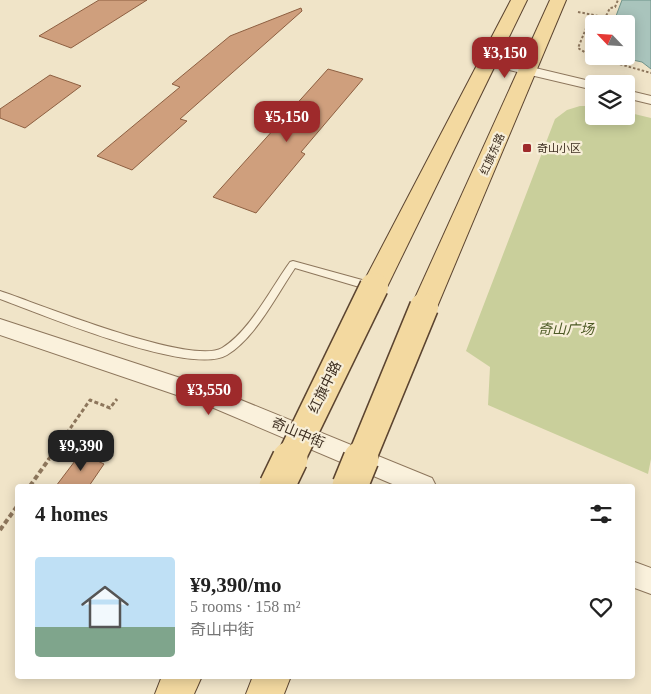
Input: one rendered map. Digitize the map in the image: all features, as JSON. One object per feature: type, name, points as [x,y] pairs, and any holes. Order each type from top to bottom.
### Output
[{"type":"main road","points":[[374,288],[519,0]]},
{"type":"main road","name":"红旗东路","points":[[351,484],[424,307],[558,0]]},
{"type":"main road","name":"红旗中路","points":[[277,484],[374,288]]},
{"type":"main road","points":[[174,694],[182,679]]},
{"type":"main road","points":[[265,694],[271,679]]},
{"type":"street","points":[[489,61],[585,84]]},
{"type":"street","points":[[635,96],[651,100]]},
{"type":"street","name":"奇山中街","points":[[0,328],[214,398],[419,484]]},
{"type":"street","points":[[635,575],[651,581]]},
{"type":"lane","points":[[0,295],[159,349],[196,357],[221,354],[242,337],[293,264],[374,288]]},
{"type":"path","points":[[606,15],[610,8],[615,7],[618,0]]},
{"type":"path","points":[[578,12],[591,15]]},
{"type":"path","points":[[585,31],[578,48],[585,52]]},
{"type":"path","points":[[625,65],[651,72]]},
{"type":"path","points":[[31,484],[90,400],[110,408],[118,399]]},
{"type":"path","points":[[0,530],[15,508]]},
{"type":"green space","name":"奇山广场","points":[[585,106],[585,125],[635,125],[635,114],[651,118],[651,459],[648,474],[488,405],[490,367],[466,351],[555,119],[567,110]]},
{"type":"water","points":[[622,0],[651,0],[651,69],[642,62],[635,60],[635,15],[616,15]]},
{"type":"building","points":[[99,0],[147,0],[71,48],[39,36]]},
{"type":"building","points":[[301,8],[302,11],[180,119],[187,121],[132,170],[97,156],[180,87],[172,84],[230,36]]},
{"type":"building","points":[[328,69],[363,79],[301,152],[305,154],[256,213],[213,197]]},
{"type":"building","points":[[50,75],[81,86],[25,128],[0,118],[0,109]]},
{"type":"building","points":[[81,453],[104,464],[90,484],[58,484]]},
{"type":"place","name":"奇山小区","points":[[527,148]]}]
